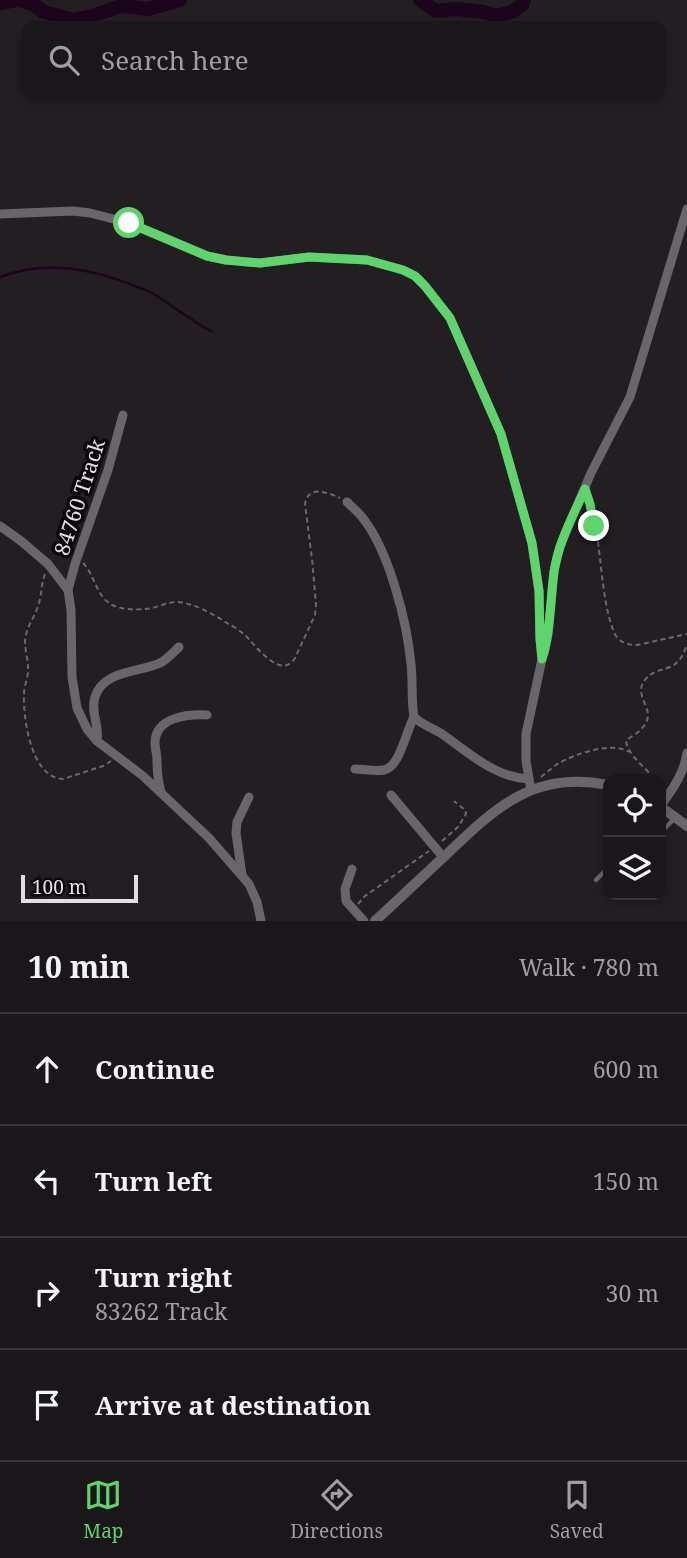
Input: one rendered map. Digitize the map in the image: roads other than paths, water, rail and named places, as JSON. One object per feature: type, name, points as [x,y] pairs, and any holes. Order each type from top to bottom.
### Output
[{"type":"street","points":[[529,785],[526,734],[548,635],[554,571],[560,546],[591,473],[631,397],[685,225],[687,209]]},
{"type":"street","points":[[0,214],[74,211],[90,213],[129,223],[207,256],[226,260],[260,263],[309,257],[367,260],[415,276],[450,318],[501,434],[532,543],[539,591],[542,659]]},
{"type":"street","name":"84760 Track","points":[[68,590],[108,470],[123,415]]},
{"type":"street","points":[[347,502],[362,517],[377,543],[397,597],[410,650],[414,717],[392,766],[381,771],[355,769]]},
{"type":"street","points":[[0,526],[48,564],[68,590],[72,677],[75,696],[87,729],[97,741],[143,776],[209,838],[249,884],[261,921]]},
{"type":"street","points":[[97,741],[99,733],[93,707],[98,689],[111,678],[164,661],[179,647]]},
{"type":"street","points":[[162,794],[155,743],[160,730],[178,716],[207,715]]},
{"type":"street","points":[[414,717],[488,766],[529,785],[580,781],[603,784]]},
{"type":"street","points":[[666,798],[684,769],[687,753]]},
{"type":"street","points":[[375,921],[494,811],[518,796],[529,785]]},
{"type":"street","points":[[391,794],[443,858]]},
{"type":"street","points":[[243,876],[236,833],[237,822],[249,797]]},
{"type":"street","points":[[666,810],[687,826]]},
{"type":"street","points":[[352,869],[346,901],[364,921]]},
{"type":"lane","points":[[666,827],[675,817]]},
{"type":"lane","points":[[596,880],[603,873]]},
{"type":"waterway","points":[[0,3],[17,0]]},
{"type":"waterway","points":[[19,0],[33,4],[44,12],[74,20],[121,6],[148,9],[180,0]]},
{"type":"waterway","points":[[420,0],[436,11],[456,9],[495,16],[512,12],[522,5],[524,0]]},
{"type":"waterway","points":[[0,277],[48,268],[95,273],[152,293],[211,331]]}]
